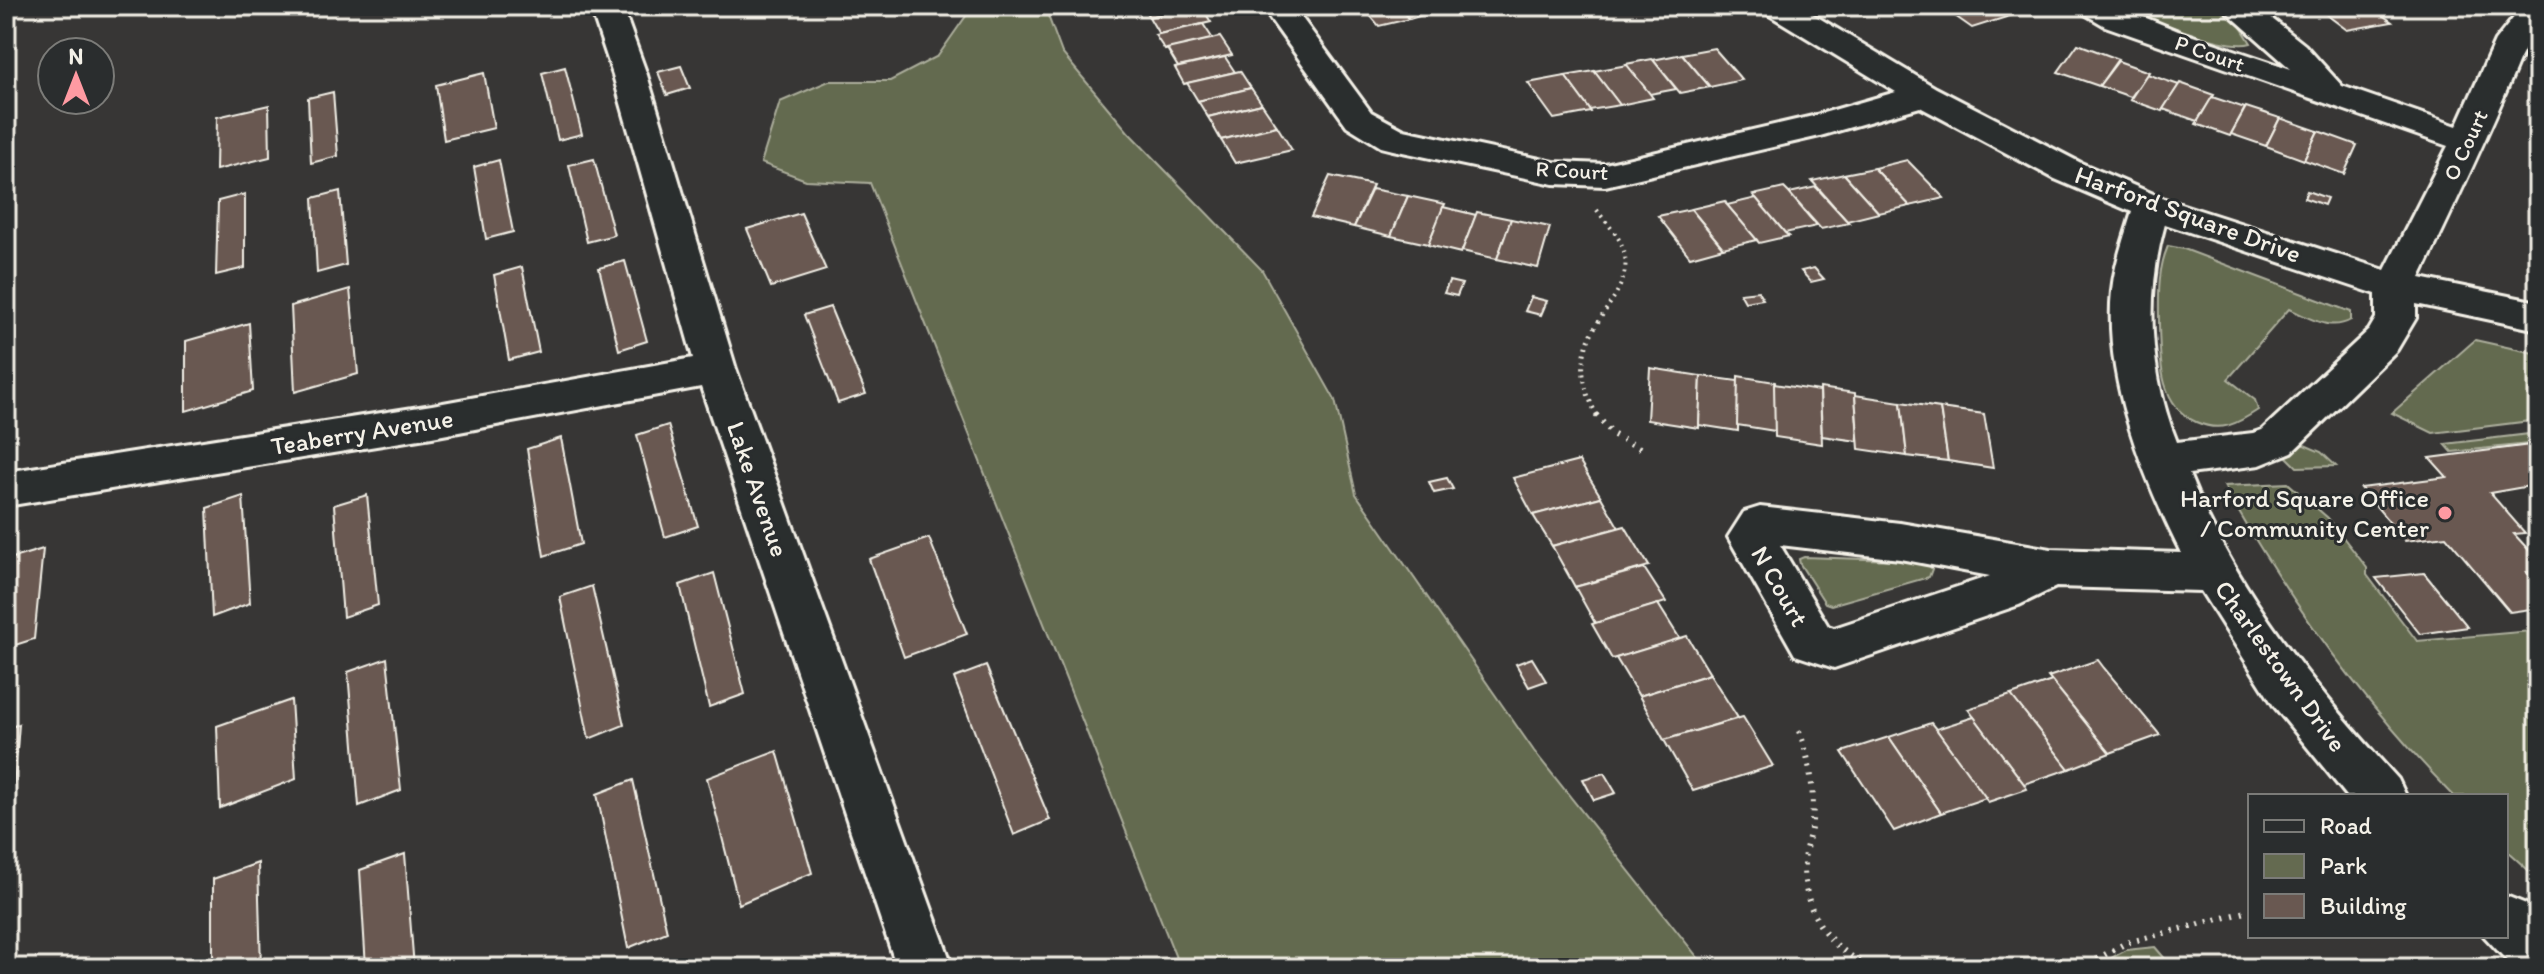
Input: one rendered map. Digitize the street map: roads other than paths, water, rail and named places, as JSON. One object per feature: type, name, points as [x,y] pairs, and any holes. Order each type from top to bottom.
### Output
[{"type":"street","name":"Lake Avenue","points":[[606,6],[630,75],[716,369],[925,968]]},
{"type":"street","name":"R Court","points":[[1277,6],[1359,119],[1393,139],[1554,173],[1605,175],[1820,125],[1924,95]]},
{"type":"street","name":"Harford Square Drive","points":[[1777,6],[1924,95],[2068,171],[2152,207],[2396,287],[2538,316]]},
{"type":"street","name":"P Court","points":[[2094,6],[2116,19],[2167,38],[2468,141]]},
{"type":"street","name":"P Court","points":[[2236,6],[2293,52],[2330,93]]},
{"type":"street","name":"O Court","points":[[2160,461],[2260,449],[2277,441],[2383,340],[2396,318],[2396,287],[2468,141],[2511,41],[2538,8]]},
{"type":"street","name":"Charlestown Drive","points":[[2152,207],[2138,254],[2131,299],[2134,354],[2160,461],[2214,573],[2303,702],[2378,794]]},
{"type":"street","name":"Teaberry Avenue","points":[[6,489],[432,421],[716,369]]},
{"type":"street","name":"N Court","points":[[2051,568],[2002,591],[1834,648],[1812,641],[1751,537],[1760,525],[1900,541],[2051,568],[2214,573]]},
{"type":"street","points":[[2508,925],[2538,952]]},
{"type":"place","name":"Harford Square Office / Community Center","points":[[2445,513]]}]
